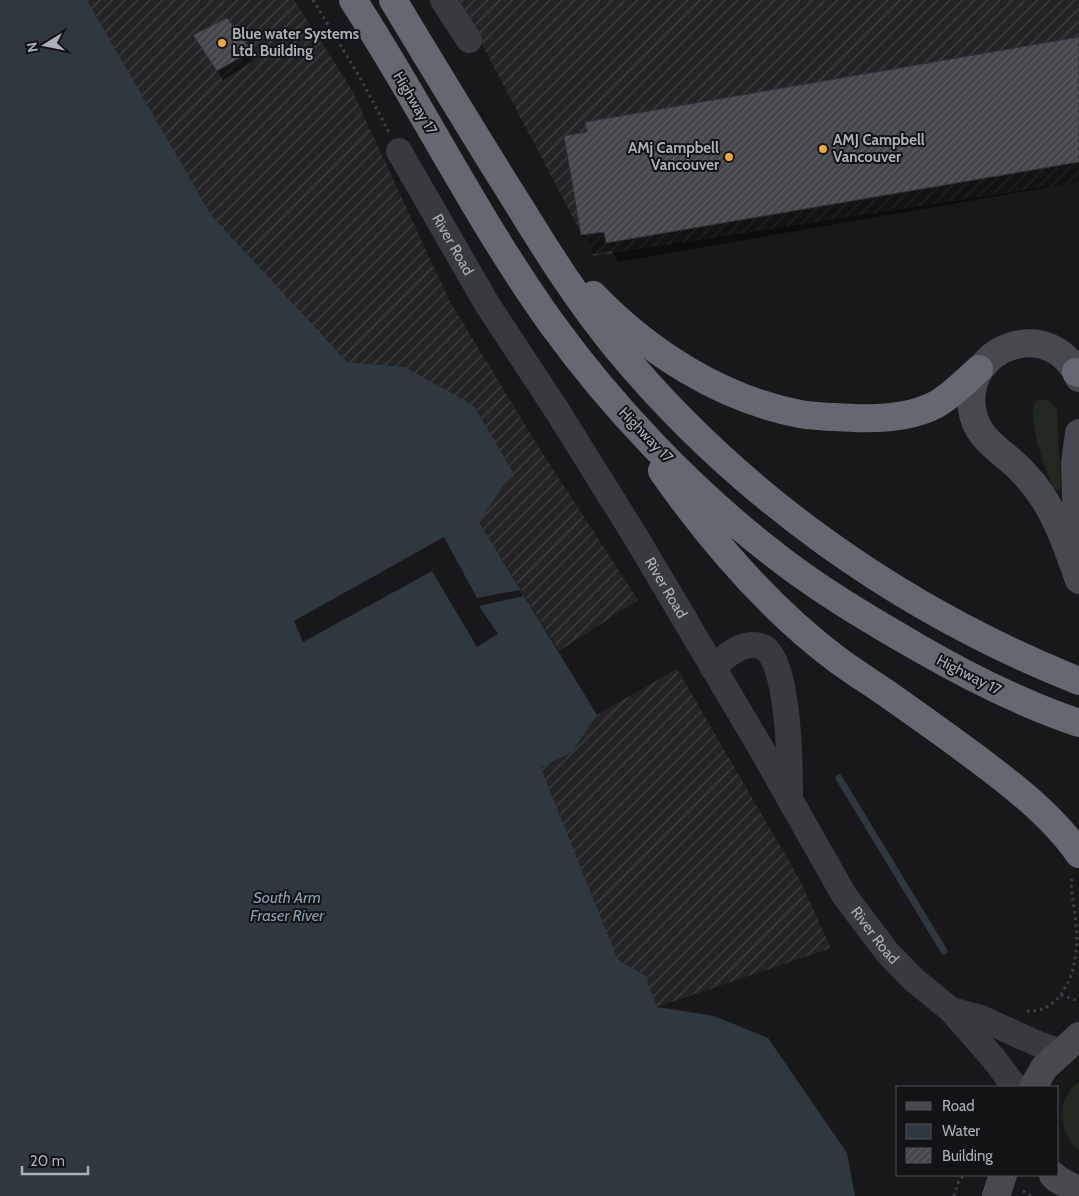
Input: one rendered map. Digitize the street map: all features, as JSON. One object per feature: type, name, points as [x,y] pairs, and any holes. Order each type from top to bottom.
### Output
[{"type":"highway","name":"Highway 17","points":[[353,0],[520,276],[552,323],[611,398],[674,465],[770,552],[810,581],[887,630],[952,667],[1004,693],[1068,720]]},
{"type":"highway","points":[[393,0],[469,127],[581,300],[616,347],[672,410],[746,480],[793,519],[862,567],[964,629],[1068,677]]},
{"type":"highway","points":[[542,242],[630,330],[696,375],[755,402],[800,414],[874,419],[907,414],[935,405],[979,369]]},
{"type":"highway","points":[[611,398],[708,534],[773,606],[806,636],[965,748],[1007,781],[1038,808],[1078,852]]},
{"type":"main road","points":[[1078,374],[1068,359],[1044,345],[1027,343],[1006,347],[979,369],[972,389],[971,399],[972,410],[978,429],[991,445],[1018,467],[1044,499],[1065,543],[1079,580]]},
{"type":"main road","points":[[1079,433],[1075,463],[1079,580]]},
{"type":"main road","points":[[1034,1086],[1044,1068],[1070,1046]]},
{"type":"main road","points":[[996,1196],[1003,1176]]},
{"type":"main road","points":[[1054,1176],[1079,1191]]},
{"type":"street","points":[[443,0],[469,40]]},
{"type":"street","name":"River Road","points":[[399,151],[487,304],[627,522],[844,894],[887,952],[913,979],[950,1010],[994,1059],[1014,1086]]},
{"type":"street","points":[[713,668],[737,649],[750,646],[760,646],[769,651],[775,661],[783,691],[787,728],[790,801]]},
{"type":"street","name":"River Road","points":[[950,1010],[981,1018],[1038,1044],[1070,1046]]},
{"type":"path","points":[[313,0],[359,76],[399,151]]},
{"type":"path","points":[[1026,1011],[1042,1010],[1054,1002],[1069,987],[1074,975],[1077,963],[1078,930],[1070,889],[1078,852]]},
{"type":"path","points":[[1061,995],[1079,1001]]},
{"type":"path","points":[[954,1196],[959,1180],[964,1176]]},
{"type":"shaded area","points":[[87,0],[294,0],[352,90],[449,300],[543,454],[638,600],[559,651],[479,522],[513,472],[405,367],[347,362],[211,215]]},
{"type":"shaded area","points":[[459,0],[1079,0],[1079,182],[593,256]]},
{"type":"shaded area","points":[[1041,399],[1050,401],[1057,409],[1061,488],[1059,490],[1054,489],[1051,482],[1042,459],[1035,432],[1033,409],[1035,402]]},
{"type":"shaded area","points":[[677,669],[800,880],[831,948],[657,1007],[645,975],[618,960],[541,768],[572,752],[597,715]]},
{"type":"shaded area","points":[[1079,1082],[1079,1151],[1067,1135],[1063,1126],[1062,1116],[1066,1097]]},
{"type":"water","name":"South Arm Fraser River","points":[[0,0],[87,0],[211,215],[347,362],[405,367],[474,406],[513,472],[479,522],[597,715],[572,752],[541,768],[618,960],[645,975],[657,1007],[714,1016],[768,1038],[847,1153],[855,1196],[0,1196]]},
{"type":"pier","points":[[444,537],[477,598],[520,590],[523,596],[479,606],[498,634],[477,647],[432,571],[303,642],[294,621]]},
{"type":"building","name":"Blue water Systems Ltd. Building","points":[[227,18],[252,51],[217,71],[193,35]]},
{"type":"building","name":"AMJ Campbell Vancouver","points":[[1079,37],[1079,162],[606,243],[604,232],[581,235],[564,136],[587,132],[585,122]]},
{"type":"waterway","points":[[839,778],[944,951]]},
{"type":"place","name":"Blue water Systems Ltd. Building","points":[[222,43]]},
{"type":"place","name":"AMJ Campbell Vancouver","points":[[823,149]]},
{"type":"place","name":"AMj Campbell Vancouver","points":[[729,157]]}]
